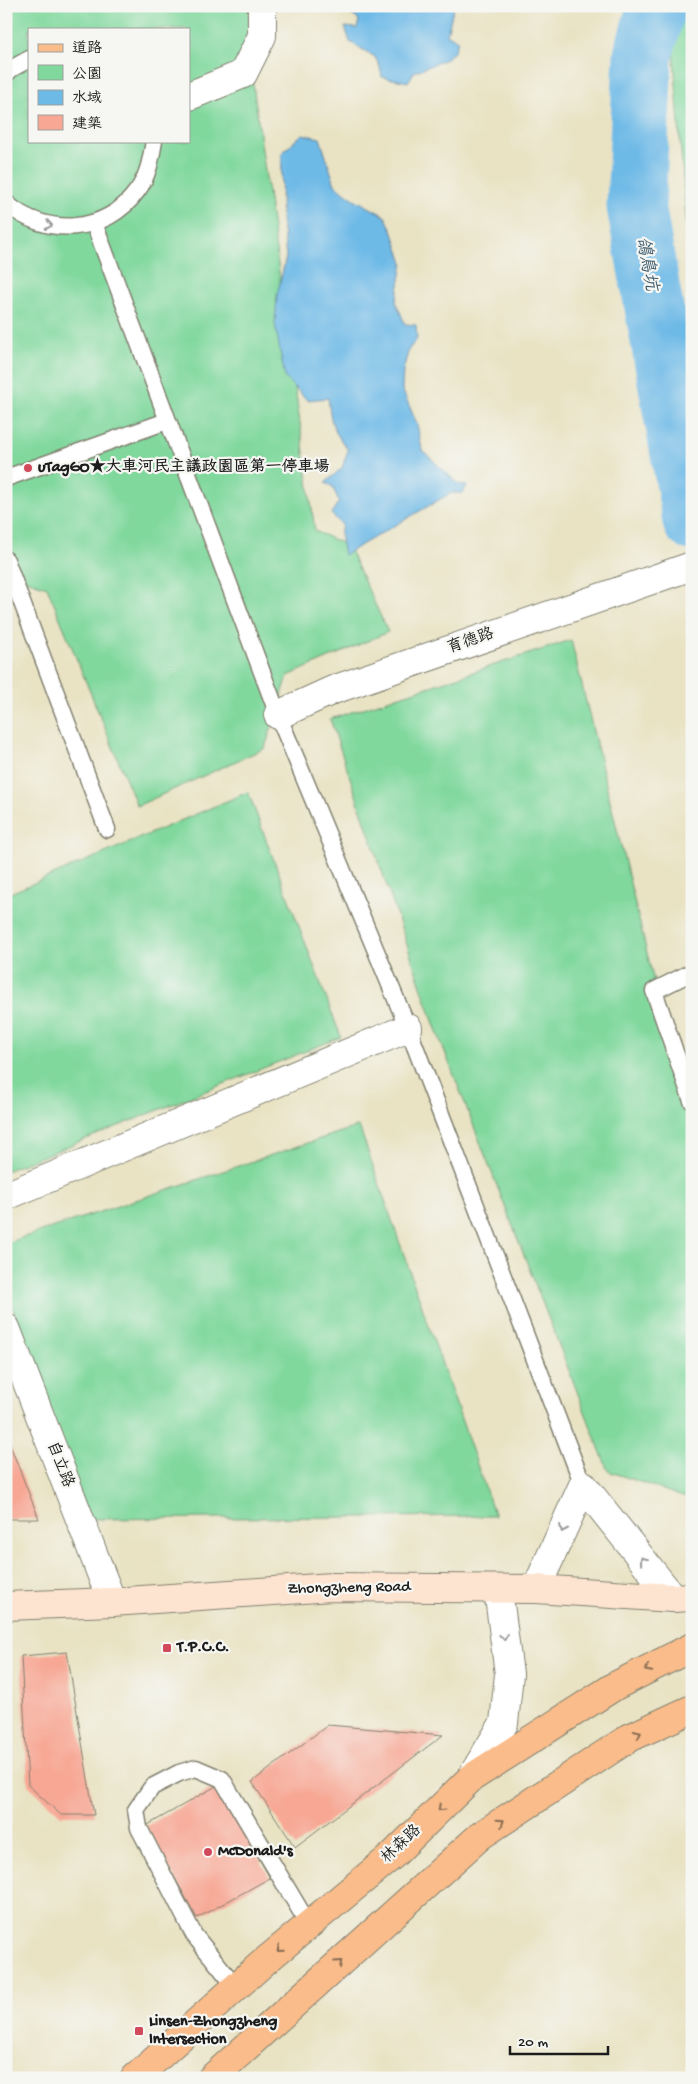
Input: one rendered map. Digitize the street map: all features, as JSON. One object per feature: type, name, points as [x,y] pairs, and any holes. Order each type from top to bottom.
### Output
[{"type":"main road","name":"林森路","points":[[136,2078],[236,1987],[393,1855],[471,1778],[616,1686],[692,1647]]},
{"type":"main road","points":[[212,2078],[480,1836],[629,1738],[692,1709]]},
{"type":"street","points":[[190,96],[243,74],[262,36],[262,6]]},
{"type":"street","name":"育德路","points":[[278,715],[333,690],[692,566]]},
{"type":"street","points":[[6,1196],[408,1028]]},
{"type":"street","name":"自立路","points":[[6,1328],[112,1602]]},
{"type":"street","points":[[536,1589],[583,1485],[683,1598]]},
{"type":"street","name":"Zhongzheng Road","points":[[6,1606],[112,1602],[332,1587],[536,1589],[683,1598]]},
{"type":"street","points":[[471,1778],[504,1724],[509,1674],[498,1589]]},
{"type":"lane","points":[[6,74],[28,60]]},
{"type":"lane","points":[[6,202],[18,213],[42,224],[68,228],[94,223],[118,211],[138,192],[150,167],[154,142]]},
{"type":"lane","points":[[94,223],[278,715],[408,1028],[583,1485]]},
{"type":"lane","points":[[6,478],[167,421]]},
{"type":"lane","points":[[6,560],[107,829]]},
{"type":"lane","points":[[692,972],[654,991],[692,1101]]},
{"type":"lane","points":[[236,1987],[194,1935],[139,1828],[136,1810],[152,1787],[179,1772],[196,1768],[222,1779],[309,1925]]},
{"type":"green space","points":[[6,6],[248,6],[252,77],[315,531],[348,546],[388,632],[288,676],[265,748],[137,806],[47,587],[12,575],[6,560]]},
{"type":"green space","points":[[681,6],[692,6],[692,268],[688,244],[672,33]]},
{"type":"green space","points":[[571,640],[692,1138],[692,1500],[608,1471],[434,1024],[330,719]]},
{"type":"green space","points":[[248,792],[341,1037],[6,1171],[6,895]]},
{"type":"green space","points":[[359,1126],[495,1516],[89,1519],[6,1290],[6,1243]]},
{"type":"water","points":[[344,6],[454,6],[447,34],[458,41],[454,52],[444,60],[414,72],[408,82],[382,77],[375,57],[350,42],[345,27],[357,28],[359,20],[348,12]]},
{"type":"water","points":[[302,134],[320,138],[335,185],[354,199],[385,216],[392,230],[403,263],[396,302],[405,324],[416,325],[417,339],[409,349],[403,370],[402,389],[417,424],[422,450],[458,484],[467,486],[463,493],[451,493],[344,555],[340,534],[342,525],[331,514],[339,501],[332,486],[325,483],[342,468],[348,450],[333,426],[328,398],[307,400],[285,378],[275,324],[277,295],[286,257],[281,212],[282,153]]},
{"type":"building","points":[[6,1435],[39,1519],[6,1519]]},
{"type":"building","points":[[67,1652],[94,1815],[61,1815],[28,1785],[21,1656]]},
{"type":"building","points":[[328,1725],[443,1735],[295,1847],[252,1782]]},
{"type":"building","name":"McDonald's","points":[[218,1785],[270,1878],[197,1918],[146,1826]]},
{"type":"waterway","name":"鴿鳥坑","points":[[657,6],[643,55],[636,206],[692,521]]},
{"type":"place","name":"uTagGO★大車河民主議政園區第一停車場","points":[[28,468]]},
{"type":"place","name":"T.P.C.C.","points":[[167,1648]]},
{"type":"place","name":"McDonald's","points":[[208,1852]]},
{"type":"place","name":"Linsen-Zhongzheng Intersection","points":[[139,2031]]}]
